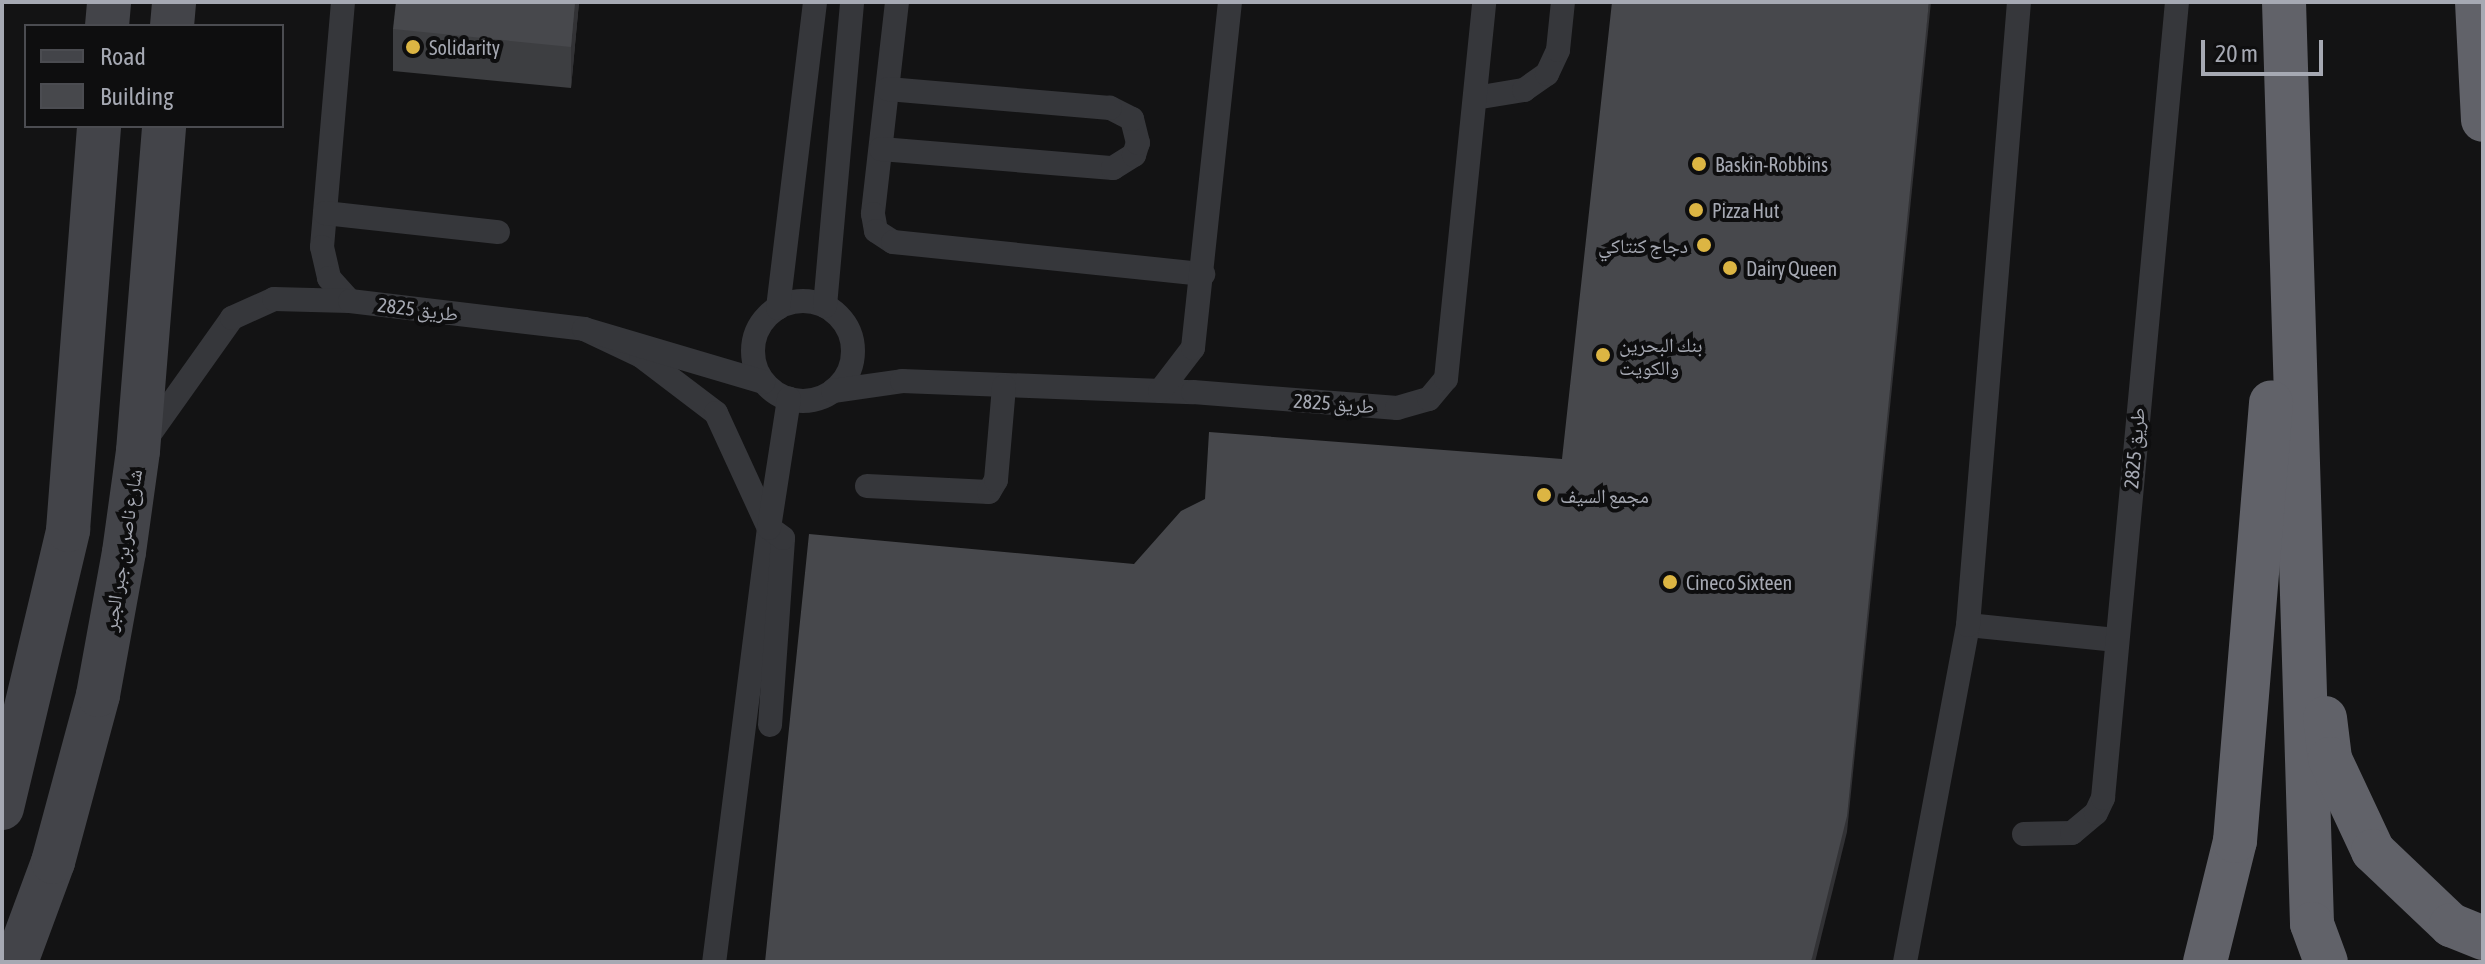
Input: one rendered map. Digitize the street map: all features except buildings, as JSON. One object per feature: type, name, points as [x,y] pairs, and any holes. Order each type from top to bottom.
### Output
[{"type":"highway","points":[[2284,2],[2287,212],[2312,924],[2326,962]]},
{"type":"highway","points":[[2477,2],[2483,120]]},
{"type":"highway","points":[[2205,962],[2235,841],[2287,212]]},
{"type":"highway","points":[[2296,409],[2330,759],[2373,851],[2451,925],[2483,938]]},
{"type":"main road","points":[[107,24],[109,2]]},
{"type":"main road","points":[[172,24],[174,2]]},
{"type":"main road","points":[[4,800],[68,530],[99,128]]},
{"type":"main road","name":"شارع ناصر بن جبر الجبر","points":[[16,962],[53,862],[98,695],[138,451],[164,128]]},
{"type":"main road","points":[[43,962],[53,862]]},
{"type":"lane","points":[[343,2],[325,213],[324,265],[350,301]]},
{"type":"lane","points":[[778,308],[815,2]]},
{"type":"lane","points":[[825,306],[852,2]]},
{"type":"lane","points":[[897,2],[873,214],[876,231],[893,242],[1203,274]]},
{"type":"lane","points":[[1160,391],[1193,348],[1230,2]]},
{"type":"lane","name":"طريق 2825","points":[[138,451],[232,318],[274,299],[350,301],[584,329],[763,382],[789,399],[819,399],[833,391],[902,381],[1160,391],[1397,408],[1429,399],[1446,379],[1484,2]]},
{"type":"lane","points":[[1475,98],[1524,90],[1547,74],[1558,50],[1563,2]]},
{"type":"lane","points":[[1905,962],[1968,625],[2019,2]]},
{"type":"lane","name":"طريق 2825","points":[[2024,834],[2072,833],[2096,813],[2103,798],[2177,2]]},
{"type":"lane","points":[[881,149],[1113,168],[1134,155],[1138,143],[1132,119],[1110,108],[888,89]]},
{"type":"lane","points":[[325,213],[498,232]]},
{"type":"lane","points":[[763,382],[753,341],[758,328],[778,308],[809,301],[825,306],[848,330],[852,346],[851,363],[833,391]]},
{"type":"lane","points":[[584,329],[641,356],[716,413],[769,528],[783,538],[770,725]]},
{"type":"lane","points":[[867,486],[989,492],[996,480],[1004,386]]},
{"type":"lane","points":[[714,962],[769,528],[789,399]]},
{"type":"lane","points":[[1968,625],[2116,640]]},
{"type":"place","name":"Solidarity","points":[[413,47]]},
{"type":"place","name":"Baskin-Robbins","points":[[1699,164]]},
{"type":"place","name":"Pizza Hut","points":[[1696,210]]},
{"type":"place","name":"دجاج كنتاكي","points":[[1704,245]]},
{"type":"place","name":"Dairy Queen","points":[[1730,268]]},
{"type":"place","name":"بنك البحرين والكويت","points":[[1603,355]]},
{"type":"place","name":"مجمع السيف","points":[[1544,495]]},
{"type":"place","name":"Cineco Sixteen","points":[[1670,582]]}]
